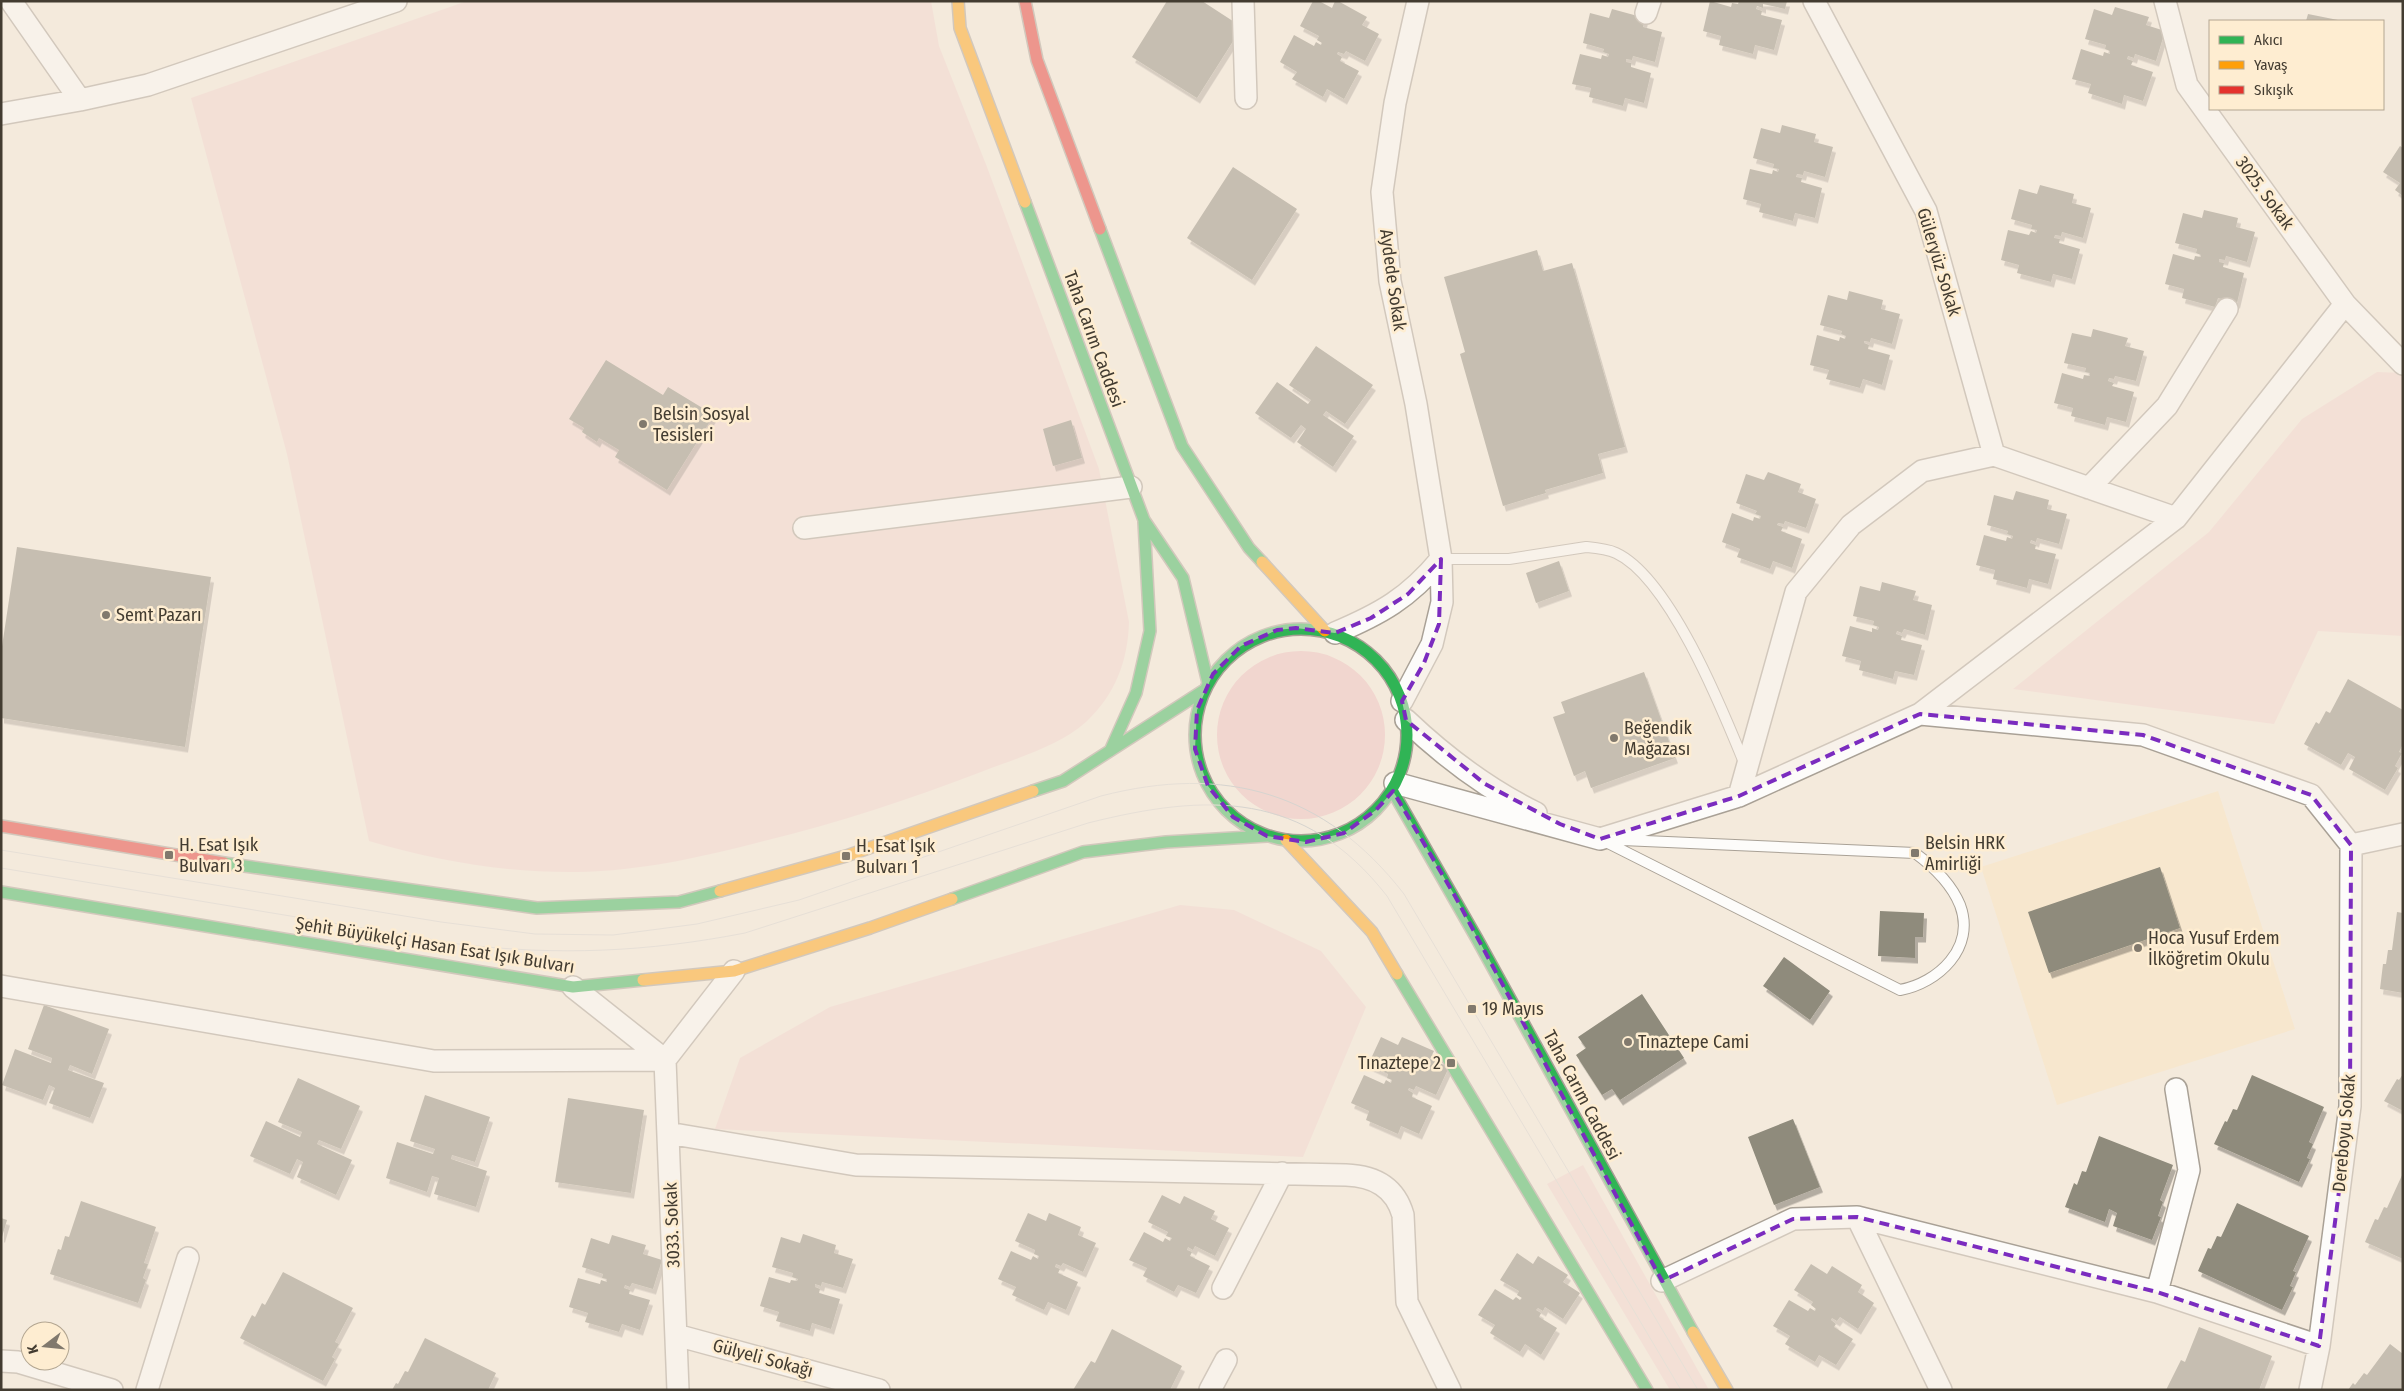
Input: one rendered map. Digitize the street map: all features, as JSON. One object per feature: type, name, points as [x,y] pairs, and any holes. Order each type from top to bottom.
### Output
[{"type":"main road","name":"Taha Carım Caddesi","points":[[958,1],[960,28],[1131,487],[1144,520],[1183,578],[1203,655],[1206,687]]},
{"type":"main road","points":[[1025,1],[1036,60],[1182,446],[1250,548],[1330,632]]},
{"type":"main road","points":[[1110,751],[1136,693],[1150,631],[1144,520]]},
{"type":"main road","points":[[1296,628],[1330,632],[1361,647],[1383,666],[1404,711],[1407,740],[1404,759],[1394,786],[1376,810],[1361,823],[1344,832],[1315,840],[1286,840],[1267,836],[1232,817],[1219,803],[1201,772],[1195,749],[1194,729],[1197,710],[1206,687],[1226,659],[1241,646],[1277,630],[1296,628]]},
{"type":"main road","points":[[1,826],[169,854],[537,908],[679,902],[846,856],[1063,781],[1206,687]]},
{"type":"main road","name":"Taha Carım Caddesi","points":[[1394,786],[1662,1280],[1727,1390]]},
{"type":"main road","name":"Şehit Büyükelçi Hasan Esat Işık Bulvarı","points":[[1,892],[573,986],[734,971],[870,928],[1084,852],[1174,842],[1267,836]]},
{"type":"main road","points":[[1286,840],[1372,932],[1647,1390]]},
{"type":"street","points":[[10,1],[80,100]]},
{"type":"street","points":[[1,114],[80,100],[148,85],[396,1]]},
{"type":"street","points":[[1243,1],[1246,98]]},
{"type":"street","name":"Aydede Sokak","points":[[1404,711],[1438,624],[1442,602],[1441,559],[1416,404],[1390,281],[1382,192],[1396,103],[1418,1]]},
{"type":"street","name":"Güleryüz Sokak","points":[[1814,1],[1926,211],[1994,455]]},
{"type":"street","name":"3025. Sokak","points":[[2165,1],[2187,84],[2345,304],[2403,364]]},
{"type":"street","points":[[1394,786],[1600,839],[1739,796],[1920,714],[2176,518],[2345,304]]},
{"type":"street","points":[[2089,488],[2167,406],[2227,309]]},
{"type":"street","points":[[1739,796],[1796,592],[1851,525],[1922,471],[1994,455],[2176,518]]},
{"type":"street","points":[[804,528],[1131,487]]},
{"type":"street","points":[[1330,632],[1389,608],[1426,578],[1441,559]]},
{"type":"street","points":[[1404,711],[1431,743],[1485,784],[1521,806],[1560,824],[1600,839]]},
{"type":"street","points":[[1920,714],[2143,736],[2311,795],[2351,845],[2403,834]]},
{"type":"street","name":"Dereboyu Sokak","points":[[2310,1390],[2319,1346],[2350,1106],[2351,845]]},
{"type":"street","points":[[665,1060],[734,971]]},
{"type":"street","points":[[1,986],[434,1061],[665,1060]]},
{"type":"street","points":[[573,986],[665,1060]]},
{"type":"street","name":"3033. Sokak","points":[[665,1060],[678,1390]]},
{"type":"street","points":[[2157,1292],[2189,1170],[2176,1089]]},
{"type":"street","points":[[668,1133],[856,1164],[1357,1175],[1378,1182],[1395,1196],[1403,1215],[1407,1302],[1450,1390]]},
{"type":"street","points":[[1223,1288],[1282,1173]]},
{"type":"street","points":[[1857,1217],[1941,1390]]},
{"type":"street","points":[[1662,1280],[1793,1219],[1857,1217],[2157,1292],[2319,1346]]},
{"type":"street","points":[[147,1390],[188,1258]]},
{"type":"street","name":"Gülyeli Sokağı","points":[[676,1335],[879,1390]]},
{"type":"street","points":[[1210,1390],[1226,1360]]},
{"type":"street","points":[[1,1361],[18,1362],[112,1390]]},
{"type":"lane","points":[[1441,559],[1508,559],[1586,547],[1599,548],[1616,553],[1628,561],[1640,570],[1674,615],[1714,690],[1747,768]]},
{"type":"lane","points":[[1600,839],[1915,853],[1931,865],[1955,894],[1964,918],[1960,944],[1954,957],[1936,976],[1913,988],[1900,990],[1600,839]]},
{"type":"highlighted area","points":[[1441,559],[1439,624],[1424,663],[1402,701],[1406,720],[1485,784],[1560,824],[1600,839],[1739,796],[1920,714],[2143,735],[2311,795],[2351,845],[2350,1106],[2319,1346],[2157,1292],[1857,1217],[1793,1219],[1662,1281],[1455,896],[1393,791],[1376,810],[1344,833],[1306,842],[1267,836],[1233,817],[1208,786],[1195,749],[1197,710],[1213,674],[1241,646],[1277,630],[1296,628],[1335,633],[1371,618],[1408,594]]},
{"type":"shaded area","points":[[467,1],[931,1],[939,46],[987,167],[1099,469],[1129,622],[1126,650],[1118,676],[1105,700],[1086,722],[1063,738],[1036,751],[901,801],[792,834],[718,852],[648,866],[577,872],[498,868],[446,860],[369,841],[287,454],[191,98]]},
{"type":"shaded area","points":[[2377,372],[2403,373],[2403,636],[2318,631],[2274,724],[2013,689],[2209,532],[2302,419]]},
{"type":"shaded area","points":[[1301,651],[1325,655],[1341,661],[1366,682],[1375,695],[1381,711],[1385,735],[1381,759],[1375,775],[1354,800],[1341,809],[1325,815],[1301,819],[1277,815],[1261,809],[1236,788],[1227,775],[1221,759],[1217,735],[1221,711],[1227,695],[1248,670],[1261,661],[1277,655]]},
{"type":"shaded area","name":"Hoca Yusuf Erdem İlköğretim Okulu","points":[[2218,791],[2295,1029],[2057,1105],[1981,867]]},
{"type":"shaded area","points":[[1180,905],[1234,910],[1321,951],[1366,1007],[1303,1157],[715,1129],[740,1058],[830,1007]]},
{"type":"shaded area","points":[[1583,1165],[1709,1390],[1670,1390],[1547,1184]]},
{"type":"building","points":[[1167,1],[1202,1],[1242,27],[1197,98],[1132,57]]},
{"type":"building","points":[[1313,1],[1319,1],[1332,8],[1335,1],[1338,1],[1367,17],[1362,25],[1379,34],[1365,61],[1346,51],[1344,54],[1338,52],[1337,54],[1342,57],[1340,61],[1359,71],[1344,99],[1327,89],[1323,97],[1292,79],[1297,72],[1280,62],[1294,35],[1314,46],[1316,42],[1321,45],[1322,43],[1317,40],[1319,36],[1300,26]]},
{"type":"building","points":[[1710,1],[1731,7],[1732,3],[1738,4],[1739,1],[1787,1],[1785,9],[1763,4],[1763,8],[1757,6],[1756,9],[1762,11],[1761,15],[1782,20],[1774,50],[1755,45],[1753,54],[1719,45],[1721,36],[1703,31]]},
{"type":"building","points":[[2115,7],[2149,17],[2146,25],[2165,31],[2156,61],[2135,54],[2134,58],[2128,56],[2127,59],[2133,61],[2131,65],[2153,72],[2143,101],[2124,95],[2122,104],[2088,93],[2091,84],[2072,79],[2081,49],[2103,56],[2104,52],[2110,54],[2110,51],[2105,49],[2106,45],[2085,39],[2094,9],[2112,15]]},
{"type":"building","points":[[1612,9],[1645,18],[1643,27],[1662,32],[1655,62],[1633,56],[1632,60],[1626,59],[1626,62],[1631,63],[1631,67],[1651,73],[1644,103],[1625,98],[1623,106],[1589,97],[1591,88],[1572,84],[1580,54],[1601,59],[1602,55],[1608,57],[1609,54],[1603,52],[1604,49],[1583,43],[1590,13],[1609,18]]},
{"type":"building","points":[[2308,14],[2338,20],[2306,20]]},
{"type":"building","points":[[1782,125],[1816,134],[1814,142],[1833,147],[1825,177],[1804,171],[1803,175],[1797,174],[1796,177],[1802,178],[1801,182],[1822,188],[1815,218],[1795,213],[1793,221],[1759,212],[1761,204],[1743,199],[1750,169],[1772,174],[1773,170],[1778,172],[1779,169],[1773,168],[1774,164],[1753,158],[1761,128],[1780,133]]},
{"type":"building","points":[[2400,146],[2403,148],[2403,196],[2395,190],[2400,183],[2383,172]]},
{"type":"building","points":[[1233,167],[1297,209],[1252,280],[1187,238]]},
{"type":"building","points":[[2040,185],[2074,194],[2072,203],[2091,208],[2083,238],[2062,232],[2061,236],[2055,235],[2054,238],[2060,239],[2059,243],[2080,249],[2072,279],[2053,274],[2051,282],[2017,273],[2019,265],[2001,260],[2008,230],[2029,235],[2031,231],[2036,233],[2037,230],[2031,229],[2032,225],[2011,219],[2019,189],[2037,194]]},
{"type":"building","points":[[2204,210],[2238,218],[2236,227],[2255,232],[2247,262],[2226,256],[2225,260],[2219,259],[2219,262],[2224,263],[2223,267],[2244,273],[2237,303],[2218,298],[2215,307],[2182,298],[2184,289],[2165,284],[2173,254],[2194,260],[2195,256],[2201,257],[2201,255],[2196,253],[2197,249],[2175,243],[2183,213],[2202,218]]},
{"type":"building","points":[[1537,250],[1543,271],[1572,263],[1625,447],[1598,454],[1603,473],[1545,490],[1546,493],[1503,506],[1460,354],[1465,352],[1444,277]]},
{"type":"building","points":[[1849,291],[1883,300],[1881,309],[1900,314],[1892,344],[1871,338],[1870,342],[1864,341],[1864,343],[1869,345],[1868,349],[1890,355],[1882,385],[1863,379],[1860,388],[1826,379],[1829,370],[1810,365],[1817,335],[1839,341],[1840,337],[1845,339],[1846,336],[1841,334],[1842,331],[1820,325],[1828,295],[1847,300]]},
{"type":"building","points":[[2093,329],[2128,338],[2125,346],[2144,351],[2136,381],[2115,376],[2114,379],[2109,378],[2108,381],[2114,383],[2112,386],[2134,392],[2126,422],[2107,417],[2105,425],[2071,416],[2073,408],[2054,403],[2062,373],[2083,379],[2084,375],[2090,376],[2090,373],[2085,372],[2086,368],[2064,363],[2072,333],[2091,337]]},
{"type":"building","points":[[1316,346],[1373,385],[1345,424],[1326,411],[1323,415],[1354,436],[1333,467],[1297,442],[1306,429],[1301,425],[1291,438],[1255,413],[1277,382],[1308,404],[1311,400],[1289,385]]},
{"type":"building","name":"Belsin Sosyal Tesisleri","points":[[606,360],[663,395],[668,387],[714,415],[667,490],[615,457],[619,450],[599,438],[597,442],[582,432],[584,428],[569,419]]},
{"type":"building","points":[[1071,420],[1082,458],[1053,466],[1043,429]]},
{"type":"building","points":[[1768,472],[1801,484],[1798,492],[1816,499],[1806,528],[1785,521],[1784,524],[1778,523],[1777,525],[1783,527],[1781,531],[1802,539],[1792,568],[1773,561],[1770,569],[1737,557],[1740,549],[1722,542],[1732,513],[1753,521],[1754,517],[1760,519],[1761,516],[1755,514],[1757,511],[1736,503],[1746,474],[1764,480]]},
{"type":"building","points":[[2016,491],[2049,500],[2047,509],[2067,514],[2059,544],[2037,538],[2036,542],[2031,540],[2030,543],[2036,545],[2035,549],[2056,554],[2048,584],[2029,579],[2027,588],[1993,579],[1995,570],[1976,565],[1984,535],[2006,541],[2007,537],[2012,539],[2013,536],[2007,534],[2008,531],[1987,525],[1994,495],[2013,500]]},
{"type":"building","name":"Semt Pazarı","points":[[17,547],[211,577],[185,747],[1,718],[1,653]]},
{"type":"building","points":[[1559,561],[1569,591],[1536,603],[1526,573]]},
{"type":"building","points":[[1882,582],[1916,591],[1913,600],[1932,605],[1925,635],[1904,629],[1902,633],[1897,631],[1896,634],[1902,636],[1901,640],[1922,645],[1914,675],[1895,671],[1893,679],[1859,670],[1861,661],[1842,656],[1850,626],[1872,632],[1872,628],[1878,630],[1879,627],[1873,625],[1874,621],[1853,616],[1860,586],[1880,591]]},
{"type":"building","name":"Beğendik Mağazası","points":[[1644,672],[1675,758],[1591,788],[1585,771],[1574,776],[1553,717],[1565,713],[1561,702]]},
{"type":"building","points":[[2348,679],[2403,710],[2403,744],[2399,752],[2402,753],[2395,766],[2398,768],[2385,790],[2349,769],[2355,757],[2348,753],[2341,765],[2304,744],[2316,722],[2319,724],[2326,711],[2330,713]]},
{"type":"building","points":[[2160,867],[2180,928],[2049,973],[2028,912]]},
{"type":"building","points":[[1880,911],[1924,913],[1923,937],[1915,937],[1915,958],[1878,956]]},
{"type":"building","points":[[2397,912],[2403,913],[2403,993],[2380,989],[2383,964],[2386,964],[2388,950],[2392,950]]},
{"type":"building","points":[[1784,957],[1830,991],[1810,1020],[1763,986]]},
{"type":"building","name":"Tınaztepe Cami","points":[[1642,994],[1684,1058],[1620,1100],[1612,1089],[1602,1095],[1576,1055],[1586,1048],[1578,1037]]},
{"type":"building","points":[[44,1005],[109,1029],[92,1074],[70,1065],[68,1070],[104,1083],[90,1118],[49,1103],[55,1088],[49,1085],[43,1100],[2,1085],[15,1049],[51,1063],[52,1058],[28,1049]]},
{"type":"building","points":[[1381,1037],[1398,1045],[1402,1037],[1434,1051],[1430,1059],[1449,1067],[1436,1095],[1416,1086],[1414,1090],[1409,1088],[1408,1090],[1413,1093],[1412,1097],[1432,1106],[1419,1134],[1401,1126],[1398,1134],[1366,1120],[1369,1111],[1351,1103],[1364,1075],[1384,1084],[1386,1080],[1391,1083],[1392,1080],[1387,1078],[1388,1074],[1368,1065]]},
{"type":"building","points":[[2403,1074],[2403,1111],[2384,1101],[2397,1079],[2399,1080]]},
{"type":"building","points":[[2252,1075],[2324,1107],[2309,1142],[2313,1144],[2307,1158],[2310,1159],[2299,1182],[2214,1144],[2233,1109],[2237,1110]]},
{"type":"building","points":[[298,1078],[360,1106],[341,1149],[319,1140],[317,1144],[352,1160],[336,1195],[297,1177],[303,1162],[297,1159],[290,1174],[250,1156],[266,1121],[300,1137],[302,1132],[278,1122]]},
{"type":"building","points":[[425,1095],[490,1117],[475,1162],[452,1155],[451,1159],[487,1171],[476,1207],[434,1194],[439,1178],[432,1176],[427,1192],[386,1178],[397,1142],[433,1154],[435,1149],[410,1141]]},
{"type":"building","points":[[568,1098],[644,1110],[631,1193],[555,1182]]},
{"type":"building","points":[[1793,1119],[1820,1187],[1774,1205],[1748,1137]]},
{"type":"building","points":[[2099,1136],[2173,1165],[2160,1200],[2163,1202],[2158,1216],[2161,1217],[2152,1240],[2113,1226],[2117,1213],[2109,1209],[2105,1222],[2065,1207],[2074,1183],[2077,1185],[2082,1171],[2086,1172]]},
{"type":"building","points":[[2403,1173],[2403,1259],[2365,1242],[2375,1219],[2378,1220],[2384,1207],[2387,1208]]},
{"type":"building","points":[[1162,1195],[1180,1204],[1184,1196],[1215,1211],[1211,1219],[1229,1228],[1215,1256],[1195,1246],[1193,1250],[1188,1247],[1187,1250],[1192,1252],[1190,1256],[1210,1266],[1196,1293],[1178,1285],[1174,1292],[1143,1276],[1147,1268],[1129,1260],[1144,1232],[1163,1242],[1165,1238],[1170,1241],[1172,1238],[1166,1236],[1168,1232],[1148,1222]]},
{"type":"building","points":[[81,1201],[156,1227],[144,1263],[148,1264],[143,1278],[146,1280],[138,1303],[50,1274],[58,1249],[61,1250],[65,1236],[69,1237]]},
{"type":"building","points":[[2237,1203],[2309,1236],[2293,1271],[2296,1272],[2290,1286],[2293,1287],[2282,1310],[2198,1271],[2208,1248],[2211,1249],[2217,1236],[2221,1237]]},
{"type":"building","points":[[1028,1213],[1046,1221],[1049,1213],[1081,1227],[1078,1235],[1096,1243],[1083,1272],[1063,1263],[1061,1266],[1056,1264],[1055,1267],[1060,1269],[1058,1273],[1078,1282],[1066,1310],[1048,1302],[1044,1310],[1012,1295],[1016,1287],[998,1279],[1011,1251],[1031,1260],[1033,1256],[1038,1259],[1039,1256],[1034,1254],[1035,1250],[1015,1241]]},
{"type":"building","points":[[1,1218],[7,1220],[2,1237],[1,1237]]},
{"type":"building","points":[[803,1234],[836,1245],[834,1253],[853,1259],[843,1288],[822,1282],[821,1286],[815,1284],[815,1287],[820,1289],[819,1293],[840,1299],[831,1329],[812,1323],[810,1331],[776,1321],[779,1312],[760,1306],[769,1277],[790,1283],[791,1280],[797,1281],[798,1279],[792,1277],[793,1273],[772,1267],[781,1237],[800,1243]]},
{"type":"building","points":[[612,1235],[646,1245],[643,1254],[662,1260],[653,1289],[632,1283],[630,1287],[625,1285],[624,1288],[630,1290],[629,1294],[650,1300],[640,1330],[622,1324],[619,1332],[585,1322],[588,1313],[569,1307],[578,1278],[600,1284],[601,1280],[607,1282],[607,1279],[602,1278],[603,1274],[582,1267],[591,1238],[609,1244]]},
{"type":"building","points":[[1517,1253],[1533,1264],[1538,1256],[1568,1275],[1563,1282],[1580,1293],[1563,1319],[1545,1307],[1543,1311],[1538,1308],[1536,1310],[1541,1313],[1539,1317],[1557,1328],[1541,1355],[1525,1344],[1520,1352],[1490,1333],[1495,1325],[1478,1315],[1495,1289],[1513,1300],[1516,1297],[1520,1300],[1522,1298],[1517,1295],[1519,1291],[1500,1280]]},
{"type":"building","points":[[1811,1264],[1827,1274],[1832,1266],[1862,1285],[1858,1292],[1874,1303],[1858,1329],[1840,1317],[1837,1321],[1832,1318],[1831,1320],[1836,1324],[1834,1327],[1853,1339],[1836,1365],[1819,1355],[1815,1362],[1785,1344],[1790,1336],[1773,1326],[1789,1300],[1808,1311],[1810,1308],[1815,1311],[1816,1309],[1811,1305],[1813,1302],[1794,1290]]},
{"type":"building","points":[[283,1272],[353,1308],[335,1342],[339,1344],[332,1357],[335,1359],[323,1381],[240,1338],[252,1315],[255,1317],[262,1303],[265,1305]]},
{"type":"building","points":[[2199,1327],[2272,1356],[2259,1390],[2166,1390],[2181,1360],[2185,1362]]},
{"type":"building","points":[[1112,1329],[1182,1366],[1170,1390],[1073,1390],[1091,1361],[1095,1363]]},
{"type":"building","points":[[425,1338],[496,1373],[488,1390],[392,1390],[396,1383],[398,1384],[405,1371],[408,1372]]},
{"type":"building","points":[[2390,1344],[2403,1354],[2403,1390],[2348,1390],[2353,1383],[2355,1385],[2364,1373],[2367,1375]]},
{"type":"tram line","points":[[1,850],[441,922],[535,934],[613,935],[697,924],[799,900],[1101,796],[1146,787],[1190,783],[1231,786],[1269,795],[1306,810],[1341,831],[1373,859],[1404,894],[1698,1390]]},
{"type":"tram line","points":[[1,868],[459,944],[532,950],[602,950],[673,944],[745,933],[1088,823],[1132,813],[1174,807],[1213,805],[1251,809],[1288,818],[1322,836],[1355,861],[1387,896],[1681,1390]]},
{"type":"traffic: fast","points":[[1025,202],[1144,520],[1183,578],[1208,683]]},
{"type":"traffic: fast","points":[[1100,229],[1182,446],[1249,548],[1262,562]]},
{"type":"traffic: fast","points":[[1110,751],[1136,693],[1150,631],[1144,522]]},
{"type":"traffic: fast","points":[[1291,629],[1311,629],[1332,633],[1351,641],[1369,653],[1383,667],[1395,685],[1403,704],[1407,735],[1403,766],[1395,785],[1383,803],[1369,817],[1351,829],[1332,837],[1311,841],[1291,841],[1270,837],[1251,829],[1233,817],[1219,803],[1207,785],[1199,766],[1195,745],[1195,725],[1199,704],[1207,685],[1219,667],[1233,653],[1251,641],[1270,633],[1291,629]]},
{"type":"traffic: fast","points":[[1033,791],[1063,781],[1203,691]]},
{"type":"traffic: fast","points":[[1392,790],[1477,939],[1693,1332]]},
{"type":"traffic: fast","points":[[952,899],[1083,852],[1166,842],[1267,836]]},
{"type":"traffic: fast","points":[[224,863],[537,908],[679,902],[720,891]]},
{"type":"traffic: fast","points":[[1,892],[573,987],[643,980]]},
{"type":"traffic: fast","points":[[1397,974],[1647,1390]]},
{"type":"traffic: slow","points":[[958,1],[960,28],[1025,202]]},
{"type":"traffic: slow","points":[[1262,562],[1325,631]]},
{"type":"traffic: slow","points":[[720,891],[846,856],[1033,791]]},
{"type":"traffic: slow","points":[[1286,840],[1372,932],[1397,974]]},
{"type":"traffic: slow","points":[[643,980],[734,971],[870,928],[952,899]]},
{"type":"traffic: slow","points":[[1693,1332],[1727,1390]]},
{"type":"traffic: jam","points":[[1025,1],[1037,60],[1100,229]]},
{"type":"traffic: jam","points":[[1,826],[224,863]]},
{"type":"place","name":"Belsin Sosyal Tesisleri","points":[[643,424]]},
{"type":"place","name":"Semt Pazarı","points":[[106,615]]},
{"type":"place","name":"Beğendik Mağazası","points":[[1614,738]]},
{"type":"place","name":"Belsin HRK Amirliği","points":[[1915,853]]},
{"type":"place","name":"H. Esat Işık Bulvarı 3","points":[[169,855]]},
{"type":"place","name":"H. Esat Işık Bulvarı 1","points":[[846,856]]},
{"type":"place","name":"Hoca Yusuf Erdem İlköğretim Okulu","points":[[2138,948]]},
{"type":"place","name":"19 Mayıs","points":[[1472,1009]]},
{"type":"place","name":"Tınaztepe Cami","points":[[1628,1042]]},
{"type":"place","name":"Tınaztepe 2","points":[[1451,1063]]}]
